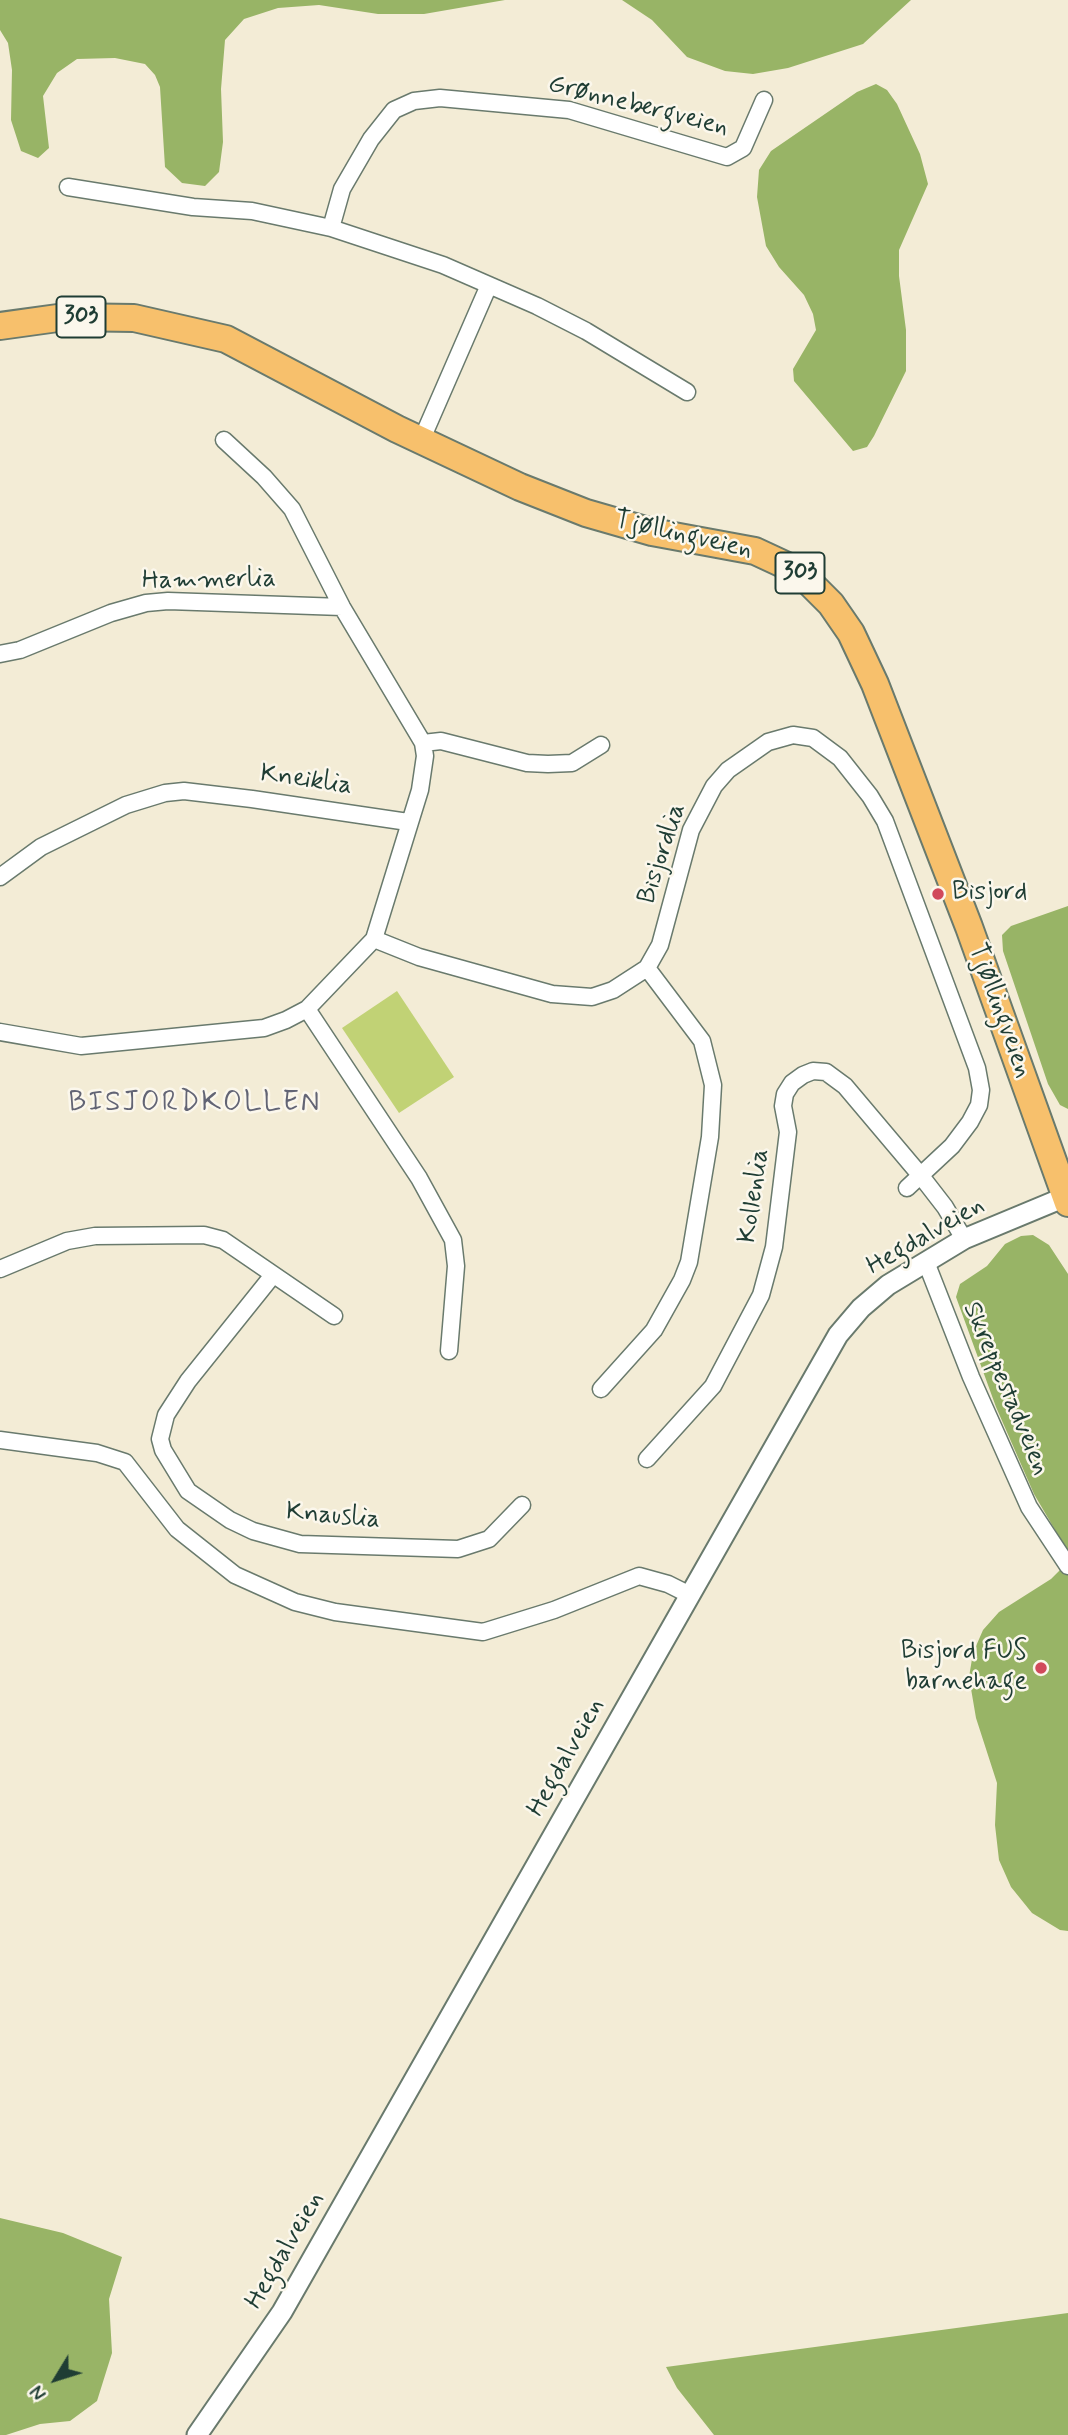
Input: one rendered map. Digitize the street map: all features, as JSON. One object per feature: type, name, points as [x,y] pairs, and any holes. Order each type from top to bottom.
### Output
[{"type":"main road","name":"Tjøllingveien","points":[[0,326],[65,317],[103,316],[144,319],[195,329],[226,339],[268,358],[421,441],[502,479],[586,513],[652,531],[755,551],[798,571],[831,604],[866,664],[908,767],[1067,1200]]},
{"type":"street","name":"Grønnebergveien","points":[[331,228],[342,189],[371,139],[394,110],[414,101],[440,98],[569,110],[727,157],[743,148],[764,100]]},
{"type":"street","points":[[68,187],[193,207],[252,211],[331,228],[405,251],[489,285],[586,331],[687,392]]},
{"type":"street","points":[[421,441],[489,285]]},
{"type":"street","points":[[0,1032],[81,1046],[264,1028],[307,1009],[374,939],[420,790],[425,756],[423,743],[342,607],[292,509],[264,477],[224,440]]},
{"type":"street","name":"Hammerlia","points":[[0,654],[20,650],[111,612],[146,603],[167,601],[342,607]]},
{"type":"street","name":"Bisjordlia","points":[[648,968],[660,945],[691,830],[714,786],[755,750],[778,738],[813,738],[827,748],[854,775],[885,821],[977,1068],[981,1090],[979,1105],[963,1133],[906,1188]]},
{"type":"street","points":[[423,743],[441,741],[527,763],[548,764],[572,763],[601,745]]},
{"type":"street","name":"Kneiklia","points":[[0,877],[41,847],[126,806],[165,793],[184,791],[408,822]]},
{"type":"street","points":[[374,939],[419,957],[552,995],[574,998],[592,997],[613,990],[648,968],[702,1041],[713,1085],[710,1138],[689,1262],[654,1330],[601,1389]]},
{"type":"street","points":[[307,1009],[419,1178],[453,1240],[456,1266],[449,1351]]},
{"type":"street","name":"Kollenlia","points":[[647,1459],[713,1386],[761,1295],[774,1247],[788,1132],[783,1106],[785,1094],[792,1083],[813,1071],[835,1076],[879,1122],[921,1176],[964,1239]]},
{"type":"street","name":"Hegdalveien","points":[[197,2435],[282,2312],[688,1594],[838,1335],[861,1308],[888,1285],[964,1239],[1067,1200]]},
{"type":"street","points":[[0,1269],[67,1241],[95,1236],[204,1235],[223,1240],[334,1316]]},
{"type":"street","name":"Skreppestadveien","points":[[926,1262],[976,1389],[1028,1507],[1068,1566]]},
{"type":"street","name":"Knauslia","points":[[273,1275],[171,1404],[162,1425],[163,1450],[168,1464],[188,1490],[205,1505],[253,1531],[300,1545],[458,1549],[489,1539],[522,1506]]},
{"type":"street","points":[[0,1440],[97,1453],[125,1462],[177,1529],[235,1575],[295,1602],[335,1612],[483,1632],[554,1610],[639,1576],[688,1594]]},
{"type":"green space","points":[[0,0],[505,0],[424,14],[378,14],[319,5],[278,8],[244,19],[225,40],[221,89],[223,142],[219,172],[205,186],[182,183],[165,167],[160,87],[155,75],[145,64],[115,58],[77,59],[57,73],[43,96],[49,148],[38,158],[21,151],[11,120],[12,70],[8,43],[0,30]]},
{"type":"green space","points":[[622,0],[911,0],[863,44],[788,68],[753,74],[725,71],[687,57],[652,20]]},
{"type":"green space","points":[[876,84],[887,90],[897,104],[920,154],[928,184],[899,250],[899,276],[906,330],[906,371],[867,447],[853,451],[794,381],[793,369],[816,330],[813,314],[804,295],[779,267],[766,246],[757,197],[759,170],[771,151],[857,92]]},
{"type":"green space","points":[[1068,906],[1068,1109],[1060,1105],[1048,1084],[1003,951],[1002,935],[1011,926]]},
{"type":"green space","points":[[397,991],[454,1077],[399,1113],[342,1028]]},
{"type":"green space","points":[[1033,1235],[1049,1245],[1068,1274],[1068,1931],[1060,1930],[1032,1913],[1011,1887],[999,1860],[995,1825],[997,1783],[976,1718],[969,1677],[973,1653],[983,1630],[999,1612],[1051,1579],[1062,1568],[1066,1559],[1065,1547],[1034,1494],[996,1407],[956,1297],[960,1284],[987,1266],[1005,1244],[1021,1236]]},
{"type":"green space","points":[[0,2218],[63,2233],[122,2257],[109,2299],[112,2353],[97,2401],[70,2421],[40,2424],[6,2435],[0,2435]]},
{"type":"green space","points":[[1068,2313],[1068,2435],[714,2435],[677,2388],[666,2367]]},
{"type":"place","name":"Bisjord","points":[[938,894]]},
{"type":"place","name":"Bisjord FUS barnehage","points":[[1041,1668]]},
{"type":"district","name":"BISJORDKOLLEN","points":[[195,1104]]}]
